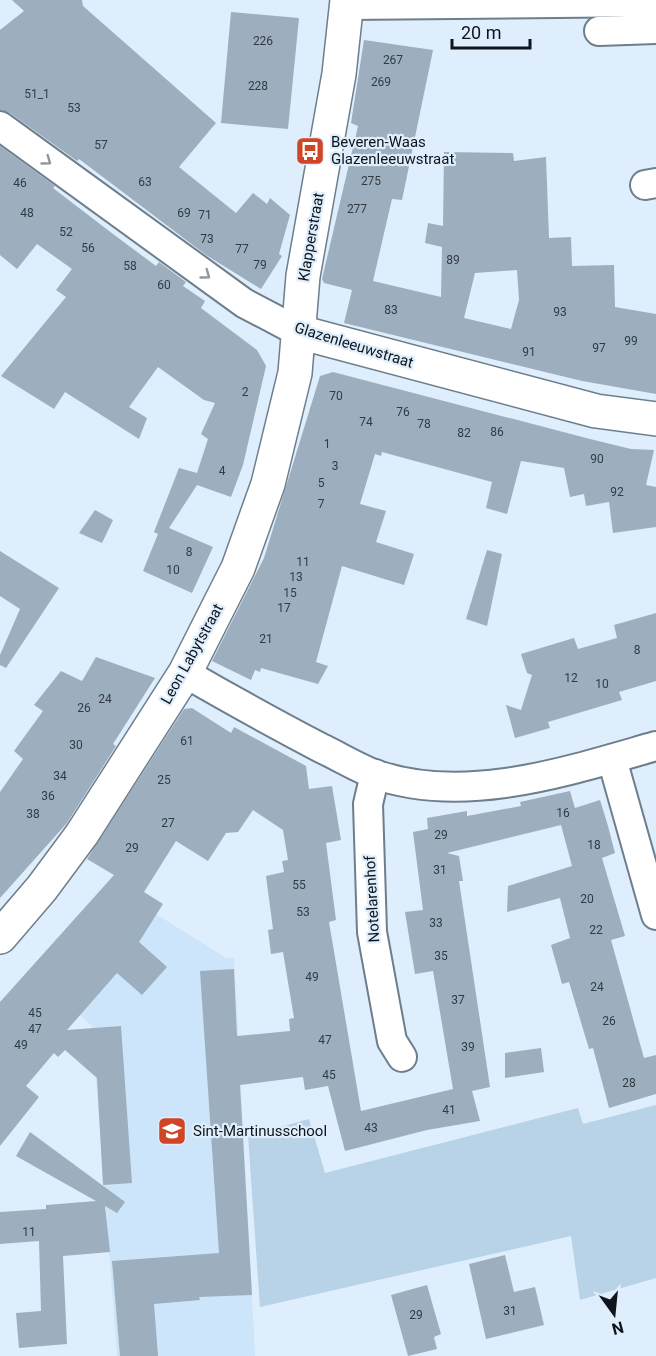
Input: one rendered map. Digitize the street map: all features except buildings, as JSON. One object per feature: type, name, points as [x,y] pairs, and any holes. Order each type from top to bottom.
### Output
[{"type":"street","points":[[347,3],[656,2]]},
{"type":"street","name":"Klapperstraat","points":[[299,332],[303,276],[339,75],[347,3]]},
{"type":"street","points":[[599,31],[656,29]]},
{"type":"street","name":"Glazenleeuwstraat","points":[[0,126],[244,303],[299,332],[596,411],[656,419]]},
{"type":"street","name":"Leon Labytstraat","points":[[0,937],[42,888],[82,834],[185,673],[238,568],[268,484],[295,373],[299,332]]},
{"type":"street","points":[[185,673],[272,723],[375,774],[436,785],[472,787],[505,783],[612,759],[656,746]]},
{"type":"street","points":[[612,759],[656,915]]},
{"type":"street","name":"Notelarenhof","points":[[375,774],[368,804],[372,932],[392,1041],[402,1057]]},
{"type":"shaded area","name":"Sint-Martinusschool","points":[[108,884],[226,958],[234,958],[255,1356],[117,1356],[92,1026],[29,971]]},
{"type":"shaded area","points":[[656,1105],[656,1278],[580,1300],[571,1236],[260,1307],[248,1136],[309,1119],[325,1173],[578,1108],[583,1124]]},
{"type":"place","name":"Beveren-Waas Glazenleeuwstraat","points":[[310,151]]},
{"type":"place","name":"Sint-Martinusschool","points":[[172,1131]]}]
